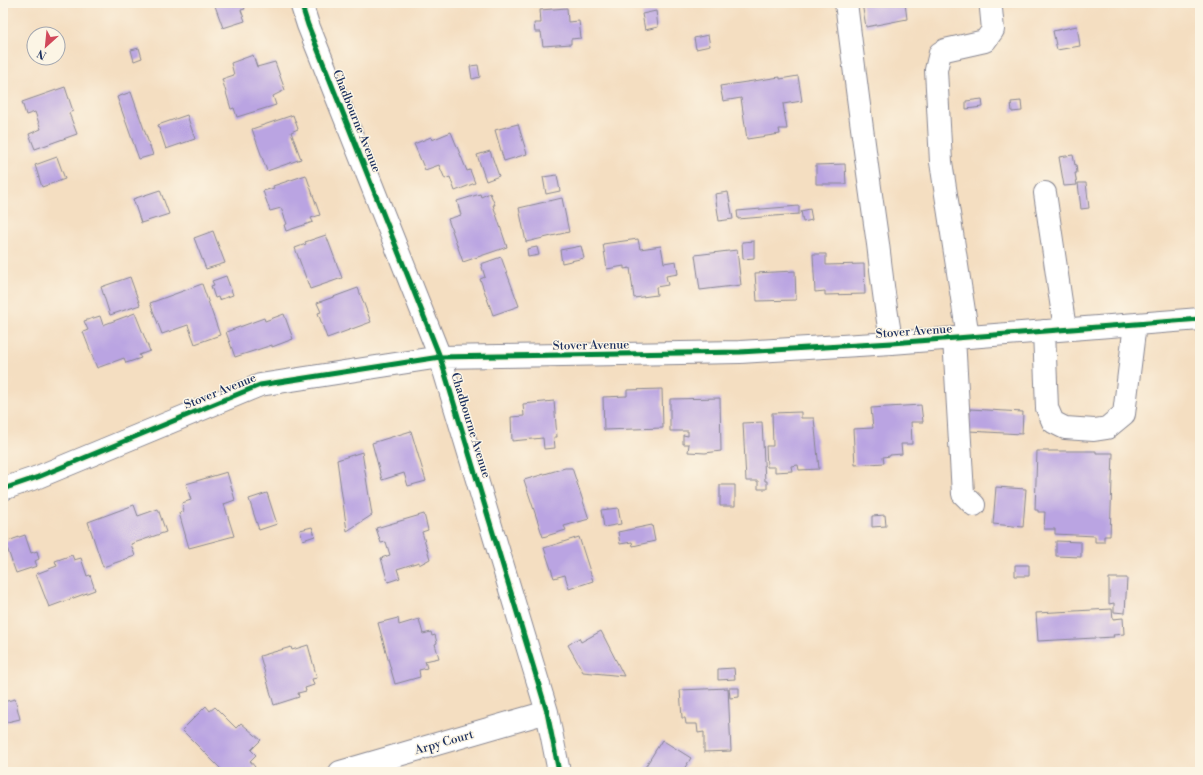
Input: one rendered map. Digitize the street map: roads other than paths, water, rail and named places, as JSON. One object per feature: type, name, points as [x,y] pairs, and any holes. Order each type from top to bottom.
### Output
[{"type":"street","name":"Chadbourne Avenue","points":[[301,3],[308,25],[440,357],[547,712],[559,772]]},
{"type":"street","points":[[846,3],[886,314],[892,342]]},
{"type":"street","points":[[974,505],[963,494],[961,337],[942,162],[936,70],[940,53],[945,50],[985,41],[993,30],[991,9]]},
{"type":"street","points":[[1045,193],[1065,329]]},
{"type":"street","name":"Stover Avenue","points":[[3,489],[38,477],[260,385],[440,357],[740,352],[1200,319]]},
{"type":"street","points":[[1044,331],[1047,408],[1053,422],[1065,428],[1094,430],[1107,428],[1124,414],[1135,324]]},
{"type":"street","name":"Arpy Court","points":[[340,772],[547,712]]}]
